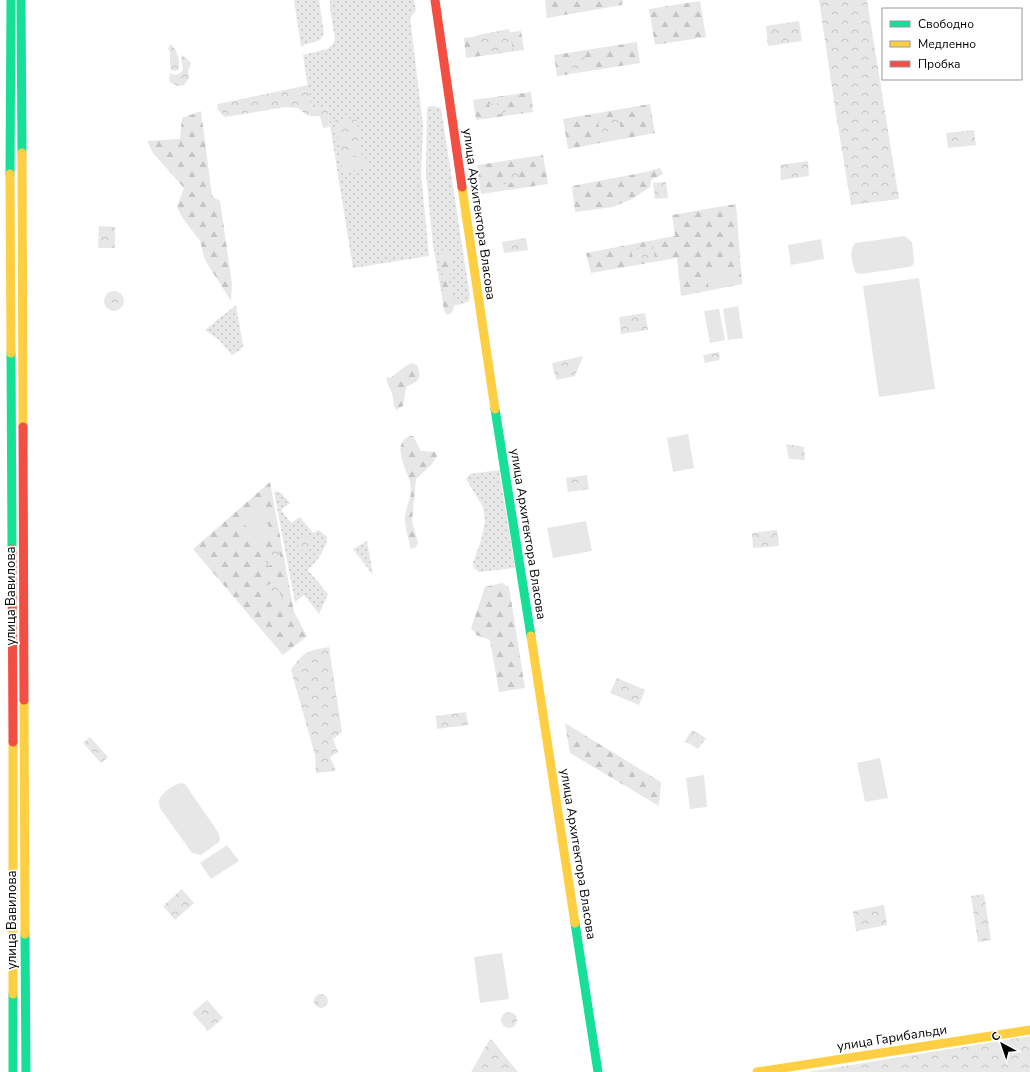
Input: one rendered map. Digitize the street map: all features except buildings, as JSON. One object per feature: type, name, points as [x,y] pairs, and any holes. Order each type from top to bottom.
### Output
[{"type":"street","name":"улица Вавилова","points":[[11,0],[10,248],[13,1072]]},
{"type":"street","name":"улица Вавилова","points":[[21,0],[26,1072]]},
{"type":"street","name":"улица Архитектора Власова","points":[[435,0],[482,323],[598,1072]]},
{"type":"street","points":[[0,248],[22,248]]},
{"type":"street","name":"улица Гарибальди","points":[[758,1072],[1030,1030]]},
{"type":"green space","points":[[294,0],[319,0],[324,34],[320,40],[301,46]]},
{"type":"green space","points":[[330,0],[414,0],[416,10],[410,18],[423,125],[421,174],[429,256],[353,268],[327,107],[311,109],[303,55],[327,49],[333,44],[335,39]]},
{"type":"green space","points":[[545,0],[623,0],[622,5],[547,18]]},
{"type":"green space","points":[[819,0],[867,0],[899,199],[851,205]]},
{"type":"green space","points":[[700,1],[706,37],[655,45],[649,9]]},
{"type":"green space","points":[[799,21],[802,41],[768,46],[766,26]]},
{"type":"green space","points":[[509,29],[513,50],[482,56],[478,35]]},
{"type":"green space","points":[[521,31],[524,50],[466,58],[464,38]]},
{"type":"green space","points":[[637,42],[640,63],[557,76],[554,55]]},
{"type":"green space","points":[[171,44],[177,52],[179,59],[178,70],[175,71],[171,70],[170,64],[170,53],[168,48]]},
{"type":"green space","points":[[585,54],[588,69],[573,71],[571,56]]},
{"type":"green space","points":[[181,55],[191,63],[188,71],[189,78],[184,85],[177,86],[170,82],[169,78],[170,73],[177,74],[183,70]]},
{"type":"green space","points":[[308,85],[311,109],[327,107],[330,127],[323,128],[320,116],[308,115],[298,108],[286,107],[225,117],[217,109],[218,104]]},
{"type":"green space","points":[[531,92],[533,112],[476,120],[473,100]]},
{"type":"green space","points":[[504,102],[506,113],[491,116],[489,104]]},
{"type":"green space","points":[[650,104],[655,133],[568,149],[563,119]]},
{"type":"green space","points":[[432,106],[441,108],[470,297],[469,301],[462,304],[444,307],[433,245],[426,175],[427,107]]},
{"type":"green space","points":[[201,111],[212,196],[220,201],[232,284],[231,301],[205,260],[200,241],[182,217],[177,207],[184,188],[153,153],[147,141],[180,139],[182,118]]},
{"type":"green space","points":[[356,118],[362,156],[341,159],[335,120]]},
{"type":"green space","points":[[619,119],[622,136],[601,139],[598,122]]},
{"type":"green space","points":[[974,130],[976,145],[948,148],[946,133]]},
{"type":"green space","points":[[365,155],[367,168],[343,172],[341,159]]},
{"type":"green space","points":[[543,155],[548,184],[481,194],[477,165]]},
{"type":"green space","points":[[808,161],[809,176],[781,180],[780,165]]},
{"type":"green space","points":[[660,168],[663,174],[651,180],[650,187],[632,199],[613,207],[575,212],[572,186]]},
{"type":"green space","points":[[517,170],[519,181],[504,184],[502,173]]},
{"type":"green space","points":[[666,182],[668,198],[655,199],[653,183]]},
{"type":"green space","points":[[736,204],[742,284],[681,296],[677,258],[591,273],[586,253],[675,236],[672,215]]},
{"type":"green space","points":[[99,226],[115,227],[115,248],[98,248]]},
{"type":"green space","points":[[905,236],[912,242],[914,260],[913,265],[909,267],[861,274],[856,273],[851,253],[856,243]]},
{"type":"green space","points":[[526,238],[528,250],[504,253],[502,242]]},
{"type":"green space","points":[[821,239],[824,259],[791,265],[788,245]]},
{"type":"green space","points":[[653,245],[655,259],[634,263],[631,249]]},
{"type":"green space","points":[[445,249],[449,251],[452,259],[449,281],[455,304],[452,312],[448,315],[445,313],[442,296],[442,266],[439,257],[440,251]]},
{"type":"green space","points":[[731,268],[734,285],[709,290],[706,273]]},
{"type":"green space","points":[[919,278],[935,389],[879,397],[863,286]]},
{"type":"green space","points":[[114,291],[121,294],[124,301],[121,308],[114,311],[107,308],[104,301],[107,294]]},
{"type":"green space","points":[[236,305],[243,346],[232,355],[219,340],[205,330]]},
{"type":"green space","points":[[738,306],[743,338],[728,340],[723,309]]},
{"type":"green space","points":[[719,309],[725,340],[710,343],[704,311]]},
{"type":"green space","points":[[645,313],[648,330],[621,334],[619,317]]},
{"type":"green space","points":[[719,352],[719,360],[705,363],[703,355]]},
{"type":"green space","points":[[583,356],[575,376],[556,380],[552,363]]},
{"type":"green space","points":[[412,363],[417,365],[420,374],[419,377],[416,381],[406,387],[403,406],[396,410],[386,377],[390,378]]},
{"type":"green space","points":[[688,434],[694,468],[673,472],[667,438]]},
{"type":"green space","points":[[410,436],[413,436],[421,451],[435,452],[437,456],[432,464],[416,479],[412,521],[418,543],[416,547],[411,549],[405,520],[411,489],[401,453],[401,446],[404,440]]},
{"type":"green space","points":[[786,444],[804,447],[805,460],[789,459]]},
{"type":"green space","points":[[499,470],[515,568],[479,572],[474,568],[473,562],[481,541],[485,522],[483,507],[466,479],[470,474]]},
{"type":"green space","points":[[587,475],[589,489],[568,492],[566,478]]},
{"type":"green space","points":[[270,482],[294,612],[307,636],[283,655],[193,549]]},
{"type":"green space","points":[[277,491],[290,503],[281,510],[291,523],[300,517],[313,533],[319,530],[327,537],[327,542],[323,551],[308,570],[328,594],[319,614],[304,595],[295,602],[274,492]]},
{"type":"green space","points":[[256,504],[272,532],[254,542],[239,514]]},
{"type":"green space","points":[[586,521],[592,551],[553,558],[547,528]]},
{"type":"green space","points":[[777,530],[779,546],[753,548],[752,533]]},
{"type":"green space","points":[[305,537],[310,539],[312,544],[310,549],[305,551],[300,549],[298,544],[300,539]]},
{"type":"green space","points":[[367,541],[373,575],[353,549]]},
{"type":"green space","points":[[277,547],[282,561],[268,566],[262,555]]},
{"type":"green space","points":[[274,582],[283,599],[273,604],[264,587]]},
{"type":"green space","points":[[502,583],[509,587],[525,688],[499,692],[490,640],[476,635],[471,628],[485,587]]},
{"type":"green space","points":[[329,647],[342,732],[333,739],[338,752],[330,757],[336,771],[316,773],[315,755],[291,670],[303,655],[311,651]]},
{"type":"green space","points":[[617,678],[645,690],[639,705],[610,693]]},
{"type":"green space","points":[[466,712],[468,725],[437,729],[436,716]]},
{"type":"green space","points":[[565,723],[661,782],[659,806],[570,753]]},
{"type":"green space","points":[[692,730],[706,738],[698,749],[685,741]]},
{"type":"green space","points":[[90,737],[108,757],[101,763],[83,743]]},
{"type":"green space","points":[[880,758],[888,798],[865,802],[857,763]]},
{"type":"green space","points":[[704,775],[707,807],[690,809],[686,778]]},
{"type":"green space","points":[[181,783],[185,784],[218,832],[220,838],[219,842],[201,855],[192,853],[160,808],[159,799],[164,793]]},
{"type":"green space","points":[[227,845],[239,861],[211,879],[200,863]]},
{"type":"green space","points":[[182,889],[194,903],[175,920],[163,906]]},
{"type":"green space","points":[[984,894],[991,940],[978,942],[971,896]]},
{"type":"green space","points":[[884,905],[887,925],[856,931],[853,911]]},
{"type":"green space","points":[[502,953],[509,999],[480,1003],[474,957]]},
{"type":"green space","points":[[318,994],[324,994],[328,998],[328,1004],[324,1008],[318,1008],[314,1004],[314,998]]},
{"type":"green space","points":[[207,1000],[223,1018],[208,1031],[192,1013]]},
{"type":"green space","points":[[509,1012],[515,1014],[517,1020],[515,1026],[509,1028],[503,1026],[501,1020],[503,1014]]},
{"type":"green space","points":[[1030,1036],[1030,1072],[808,1072]]},
{"type":"green space","points":[[490,1039],[492,1040],[518,1072],[471,1072]]},
{"type":"traffic: fast","points":[[10,174],[11,0]]},
{"type":"traffic: fast","points":[[21,0],[22,153]]},
{"type":"traffic: fast","points":[[11,353],[12,549]]},
{"type":"traffic: fast","points":[[495,409],[531,636]]},
{"type":"traffic: fast","points":[[575,923],[598,1072]]},
{"type":"traffic: fast","points":[[25,934],[26,1072]]},
{"type":"traffic: fast","points":[[13,994],[13,1072]]},
{"type":"traffic: slow","points":[[22,153],[23,427]]},
{"type":"traffic: slow","points":[[10,174],[11,353]]},
{"type":"traffic: slow","points":[[462,187],[495,409]]},
{"type":"traffic: slow","points":[[531,636],[575,923]]},
{"type":"traffic: slow","points":[[24,700],[25,934]]},
{"type":"traffic: slow","points":[[13,742],[13,994]]},
{"type":"traffic: slow","points":[[757,1072],[1030,1030]]},
{"type":"traffic: jam","points":[[435,0],[462,187]]},
{"type":"traffic: jam","points":[[23,427],[24,700]]},
{"type":"traffic: jam","points":[[12,549],[13,742]]}]
